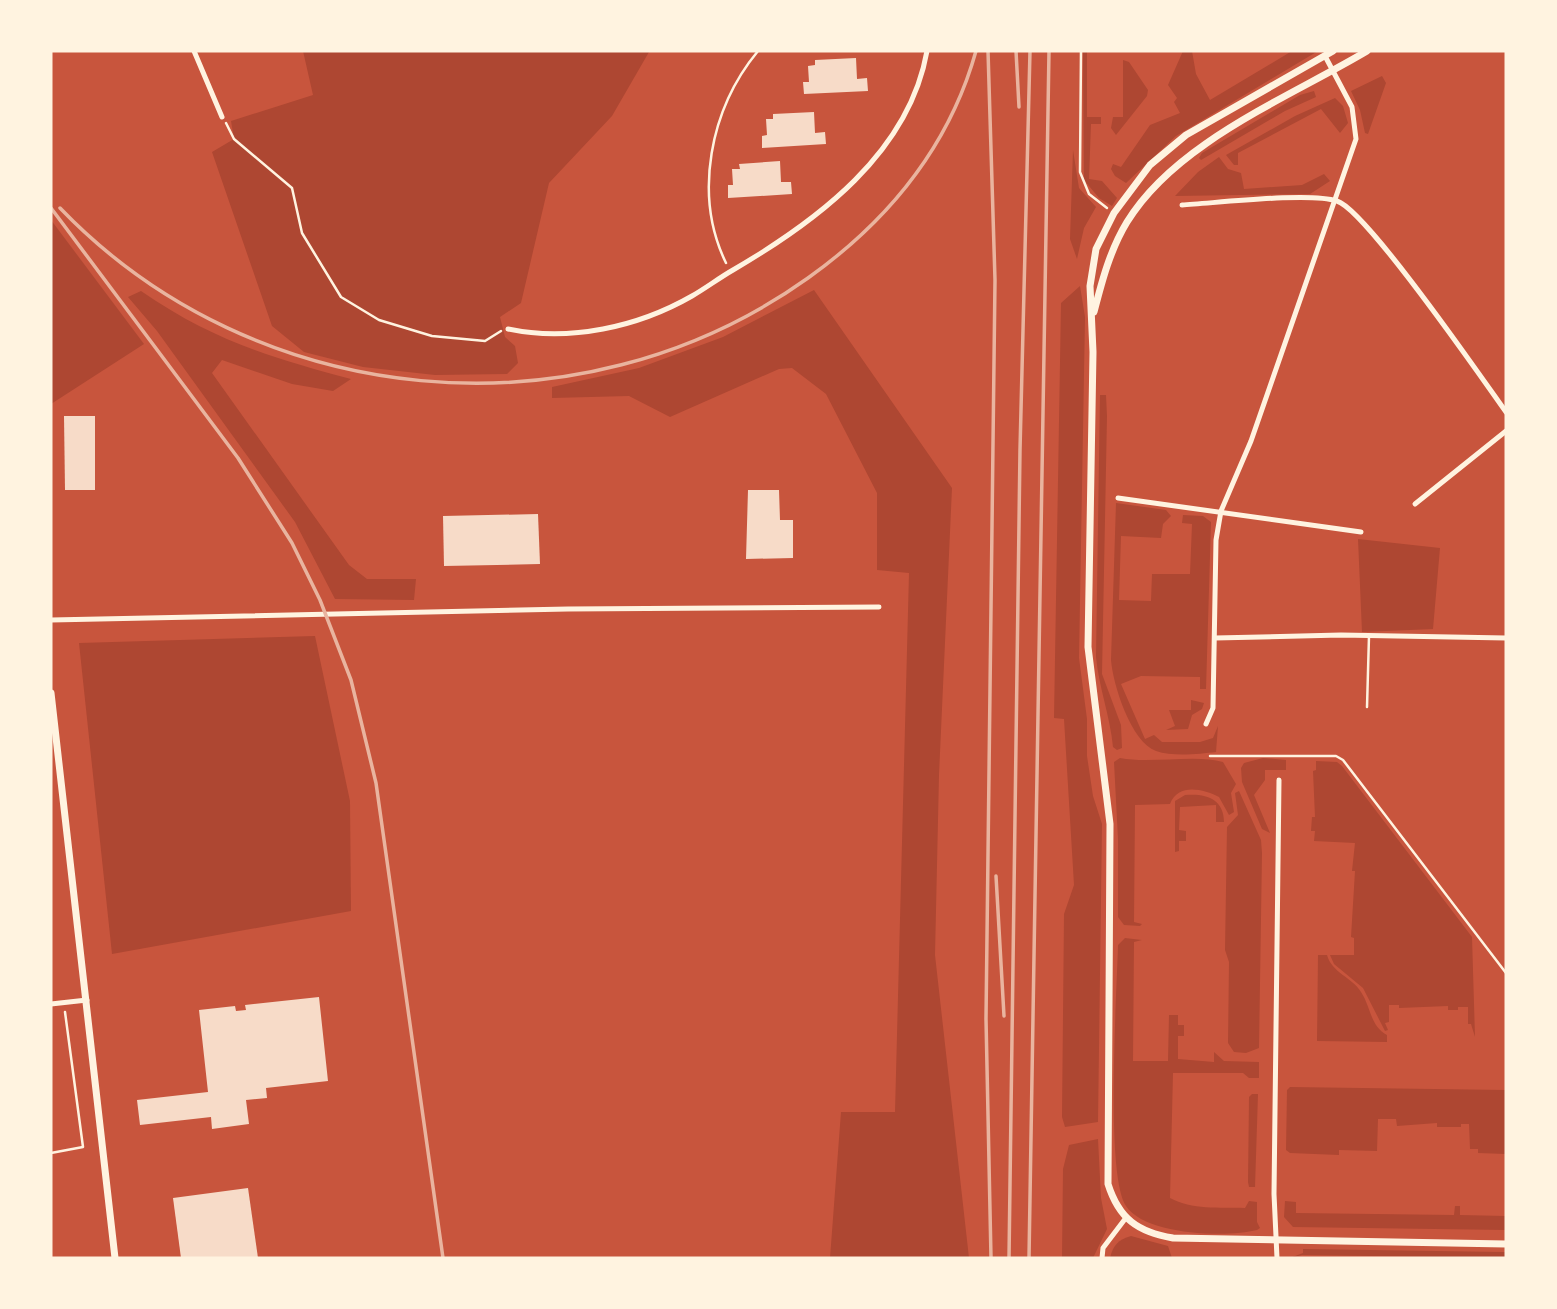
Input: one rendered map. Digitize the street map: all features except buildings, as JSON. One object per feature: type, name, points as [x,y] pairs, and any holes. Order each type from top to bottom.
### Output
[{"type":"street","points":[[194,51],[222,117]]},
{"type":"street","points":[[505,329],[530,334],[574,334],[616,327],[660,312],[785,239],[818,215],[890,141],[908,112],[922,77],[927,51]]},
{"type":"street","points":[[1333,51],[1186,135],[1150,165],[1114,212],[1096,249],[1090,286],[1093,316],[1088,647],[1110,824],[1107,1171],[1114,1201],[1125,1219],[1153,1234],[1173,1238],[1506,1244]]},
{"type":"street","points":[[1093,316],[1109,259],[1124,227],[1169,172],[1206,143],[1367,51]]},
{"type":"street","points":[[1206,724],[1213,708],[1216,540],[1221,511],[1251,441],[1336,200],[1356,131],[1352,107],[1325,56]]},
{"type":"street","points":[[1182,205],[1320,198],[1336,200],[1350,206],[1409,280],[1506,412]]},
{"type":"street","points":[[1415,504],[1506,431]]},
{"type":"street","points":[[1118,498],[1361,533]]},
{"type":"street","points":[[51,620],[568,608],[879,607]]},
{"type":"street","points":[[1215,638],[1506,638]]},
{"type":"street","points":[[51,693],[116,1258]]},
{"type":"street","points":[[1278,1258],[1274,1194],[1279,780]]},
{"type":"street","points":[[51,1004],[87,1000]]},
{"type":"street","points":[[1102,1258],[1103,1248],[1125,1219]]},
{"type":"lane","points":[[1367,708],[1369,636]]},
{"type":"path","points":[[730,271],[711,230],[710,160],[714,135],[729,97],[745,66],[758,51]]},
{"type":"path","points":[[1081,51],[1080,172],[1089,194],[1114,212]]},
{"type":"path","points":[[222,117],[234,139],[292,188],[302,233],[341,298],[379,320],[432,336],[485,341],[496,337],[505,329]]},
{"type":"path","points":[[1210,756],[1336,757],[1343,760],[1506,973]]},
{"type":"path","points":[[51,1153],[83,1147],[64,1003]]},
{"type":"shaded area","points":[[303,51],[649,52],[612,116],[549,183],[521,303],[500,317],[505,337],[515,346],[518,363],[507,374],[435,375],[363,367],[304,352],[272,326],[212,152],[234,139],[231,121],[313,95]]},
{"type":"shaded area","points":[[1083,51],[1087,51],[1087,117],[1101,117],[1101,124],[1091,124],[1089,179],[1102,181],[1117,198],[1112,206],[1099,198],[1084,180]]},
{"type":"shaded area","points":[[1183,51],[1192,51],[1196,74],[1210,100],[1292,51],[1318,51],[1176,136],[1126,183],[1115,176],[1111,169],[1113,164],[1121,167],[1150,125],[1180,113],[1174,102],[1177,98],[1168,85]]},
{"type":"shaded area","points":[[1123,60],[1129,62],[1148,90],[1147,96],[1116,135],[1111,128],[1113,117],[1123,117]]},
{"type":"shaded area","points":[[1382,76],[1386,83],[1368,134],[1365,133],[1360,110],[1351,91]]},
{"type":"shaded area","points":[[1314,91],[1316,97],[1285,111],[1201,160],[1199,158],[1202,153],[1300,95]]},
{"type":"shaded area","points":[[1335,98],[1343,106],[1348,123],[1340,133],[1321,109],[1238,153],[1238,165],[1234,165],[1226,155],[1295,116]]},
{"type":"shaded area","points":[[1073,150],[1079,188],[1096,207],[1084,228],[1077,259],[1070,239]]},
{"type":"shaded area","points":[[1219,157],[1228,169],[1241,173],[1244,189],[1302,185],[1324,174],[1330,181],[1310,194],[1175,196],[1198,172]]},
{"type":"shaded area","points":[[51,220],[144,344],[51,404]]},
{"type":"shaded area","points":[[1080,286],[1085,317],[1079,658],[1087,719],[1087,756],[1093,796],[1102,824],[1098,1122],[1065,1127],[1062,1117],[1064,914],[1074,885],[1064,719],[1054,718],[1061,303]]},
{"type":"shaded area","points":[[814,290],[952,488],[939,775],[935,955],[969,1258],[830,1258],[841,1112],[895,1112],[909,573],[877,570],[877,493],[826,394],[792,368],[779,369],[670,417],[629,396],[552,398],[552,387],[639,368],[723,337]]},
{"type":"shaded area","points":[[141,291],[217,335],[294,363],[351,379],[333,391],[292,384],[222,360],[212,373],[349,565],[367,579],[416,579],[414,600],[335,599],[295,522],[157,331],[128,297]]},
{"type":"shaded area","points":[[1100,395],[1106,395],[1107,416],[1102,674],[1121,725],[1122,748],[1117,750],[1113,747],[1096,657]]},
{"type":"shaded area","points":[[1116,503],[1166,510],[1171,516],[1163,524],[1161,538],[1121,536],[1119,600],[1151,601],[1152,574],[1190,574],[1192,524],[1182,523],[1183,515],[1203,516],[1211,522],[1206,689],[1200,689],[1200,677],[1141,676],[1121,684],[1145,739],[1154,735],[1162,742],[1200,742],[1213,738],[1218,726],[1216,752],[1178,754],[1156,751],[1139,737],[1125,712],[1115,684],[1111,660]]},
{"type":"shaded area","points":[[1358,539],[1440,548],[1433,629],[1362,632]]},
{"type":"shaded area","points":[[315,636],[350,801],[351,911],[112,954],[79,643]]},
{"type":"shaded area","points":[[1191,700],[1204,703],[1202,709],[1192,715],[1188,729],[1166,730],[1175,726],[1169,710],[1191,710]]},
{"type":"shaded area","points":[[1120,758],[1200,759],[1223,762],[1236,784],[1231,793],[1234,812],[1229,815],[1219,797],[1199,790],[1185,790],[1174,797],[1170,804],[1135,805],[1134,922],[1142,924],[1140,926],[1124,925],[1118,917],[1114,762]]},
{"type":"shaded area","points":[[1263,758],[1286,760],[1286,770],[1265,770],[1265,780],[1254,795],[1270,833],[1262,829],[1242,782],[1241,768],[1244,763]]},
{"type":"shaded area","points":[[1316,761],[1337,762],[1342,766],[1472,937],[1475,1037],[1471,1024],[1468,1024],[1468,1007],[1448,1010],[1448,1006],[1399,1008],[1399,1005],[1389,1005],[1389,1022],[1385,1023],[1388,1030],[1385,1031],[1363,988],[1334,964],[1330,955],[1354,955],[1354,938],[1351,937],[1355,843],[1314,841],[1315,831],[1311,831],[1312,817],[1315,817],[1313,771],[1316,770]]},
{"type":"shaded area","points":[[1239,791],[1261,840],[1262,853],[1259,1048],[1246,1053],[1234,1052],[1228,1043],[1229,962],[1225,950],[1227,827],[1238,815],[1235,793]]},
{"type":"shaded area","points":[[1185,795],[1200,795],[1212,799],[1221,808],[1224,822],[1216,822],[1216,805],[1180,807],[1179,830],[1186,831],[1186,841],[1179,841],[1179,851],[1175,852],[1175,801]]},
{"type":"shaded area","points":[[1125,938],[1142,940],[1134,942],[1133,1061],[1168,1061],[1169,1015],[1178,1015],[1178,1025],[1184,1025],[1184,1036],[1178,1036],[1178,1059],[1214,1062],[1214,1052],[1224,1061],[1259,1062],[1259,1078],[1249,1078],[1243,1073],[1173,1073],[1170,1198],[1206,1207],[1245,1208],[1249,1201],[1257,1202],[1257,1222],[1260,1228],[1257,1230],[1226,1234],[1187,1232],[1150,1223],[1136,1216],[1126,1206],[1120,1188],[1114,1122],[1118,945]]},
{"type":"shaded area","points":[[1318,955],[1327,955],[1333,966],[1357,987],[1377,1027],[1387,1035],[1387,1042],[1317,1041]]},
{"type":"shaded area","points":[[1290,1087],[1506,1090],[1506,1154],[1478,1153],[1478,1149],[1470,1149],[1469,1124],[1461,1124],[1461,1127],[1437,1127],[1437,1123],[1397,1126],[1396,1119],[1378,1119],[1377,1151],[1339,1150],[1339,1155],[1290,1153],[1286,1150],[1287,1090]]},
{"type":"shaded area","points":[[1258,1094],[1255,1187],[1249,1187],[1249,1097]]},
{"type":"shaded area","points":[[1098,1139],[1101,1198],[1107,1229],[1093,1258],[1062,1258],[1063,1169],[1069,1145]]},
{"type":"shaded area","points":[[1285,1201],[1296,1202],[1296,1213],[1454,1215],[1455,1206],[1460,1206],[1460,1215],[1506,1216],[1506,1230],[1293,1227],[1284,1217]]},
{"type":"shaded area","points":[[1131,1236],[1168,1246],[1172,1258],[1110,1258],[1117,1244]]},
{"type":"shaded area","points":[[1303,1249],[1506,1252],[1506,1258],[1302,1255],[1290,1258],[1303,1253]]},
{"type":"railway","points":[[60,208],[139,276],[227,328],[322,363],[421,381],[522,381],[622,365],[718,330],[808,278],[837,256],[889,206],[932,150],[950,119],[976,51]]},
{"type":"railway","points":[[988,51],[995,280],[986,1019],[991,1258]]},
{"type":"railway","points":[[1016,51],[1019,107]]},
{"type":"railway","points":[[1009,1258],[1020,450],[1030,51]]},
{"type":"railway","points":[[1029,1258],[1049,51]]},
{"type":"railway","points":[[51,208],[238,458],[292,543],[320,600],[351,680],[376,783],[443,1258]]},
{"type":"railway","points":[[996,876],[1004,1016]]}]
